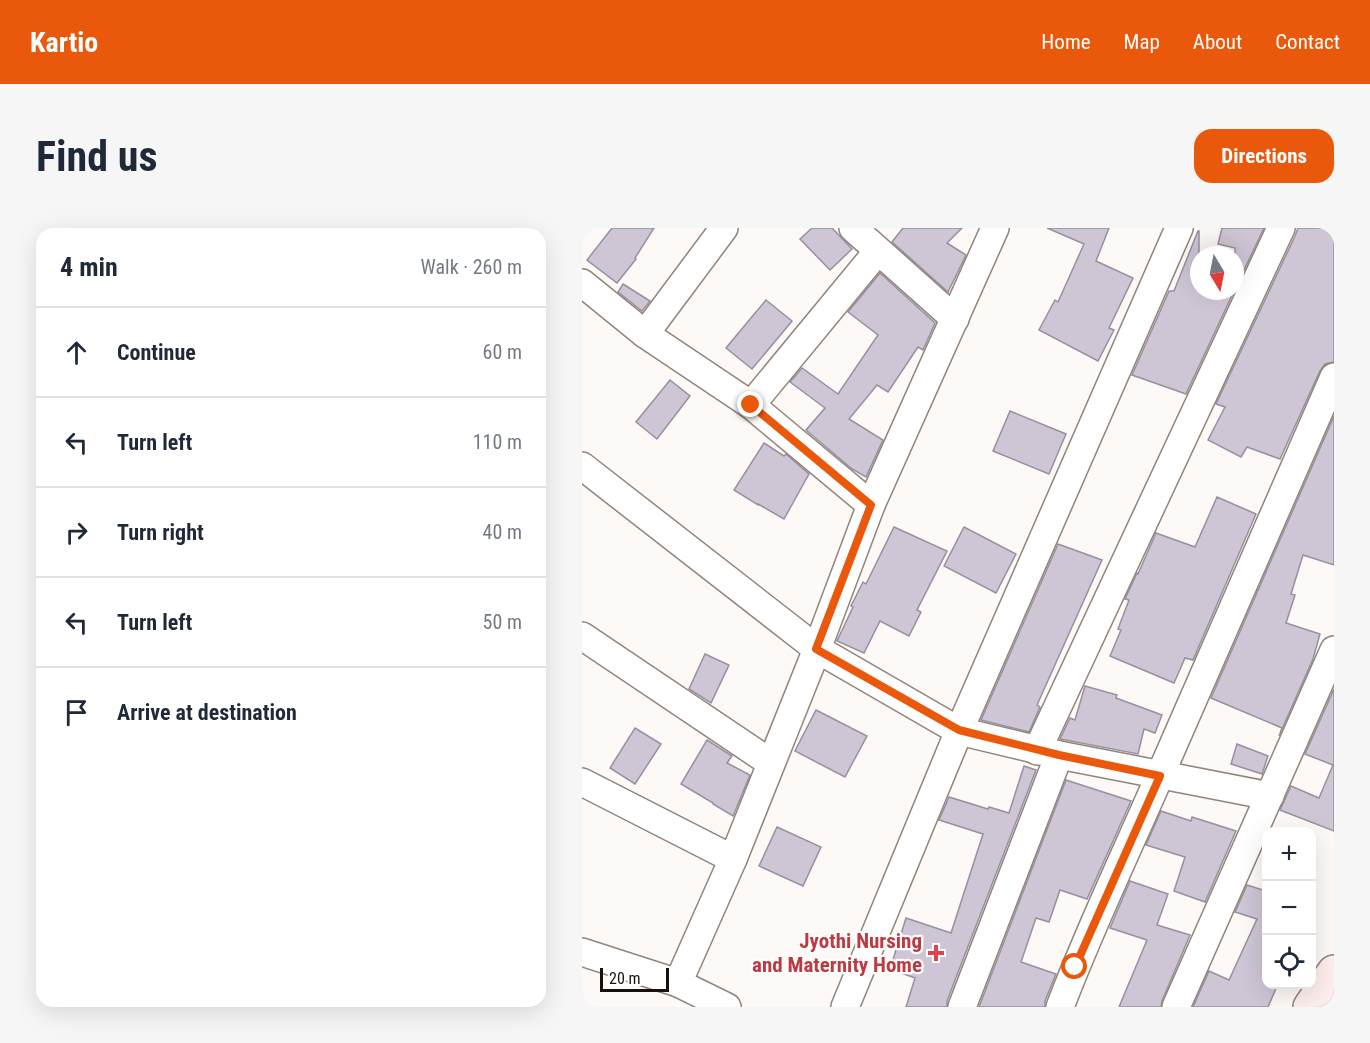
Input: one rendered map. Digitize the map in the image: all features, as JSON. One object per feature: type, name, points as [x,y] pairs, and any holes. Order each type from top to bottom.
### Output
[{"type":"street","points":[[645,334],[724,228]]},
{"type":"street","points":[[853,228],[955,319]]},
{"type":"street","points":[[678,983],[733,859],[871,505],[995,228]]},
{"type":"street","points":[[845,1007],[959,730],[1179,228]]},
{"type":"street","points":[[962,1007],[1048,753],[1281,228]]},
{"type":"street","points":[[751,405],[878,251]]},
{"type":"street","points":[[582,283],[645,334],[751,405],[871,505]]},
{"type":"street","points":[[1060,1007],[1075,967],[1334,377]]},
{"type":"street","points":[[582,466],[816,649],[959,730],[1048,753],[1270,796]]},
{"type":"street","points":[[585,647],[771,763]]},
{"type":"street","points":[[1176,1007],[1334,650]]},
{"type":"street","points":[[582,782],[733,859]]},
{"type":"street","points":[[582,952],[678,983],[727,1007]]},
{"type":"street","points":[[1310,1007],[1334,972]]},
{"type":"building","points":[[612,228],[654,228],[636,259],[617,283],[587,260]]},
{"type":"building","points":[[812,228],[832,228],[852,249],[830,270],[800,239]]},
{"type":"building","points":[[903,228],[962,228],[947,243],[966,255],[948,292],[892,242]]},
{"type":"building","points":[[1047,228],[1109,228],[1096,261],[1133,278],[1109,328],[1114,330],[1098,361],[1039,330],[1055,300],[1058,302],[1084,244]]},
{"type":"building","points":[[1222,228],[1264,228],[1244,270],[1244,246],[1218,244]]},
{"type":"building","points":[[1298,228],[1334,228],[1334,362],[1325,364],[1320,371],[1280,459],[1247,447],[1241,457],[1208,440],[1225,407],[1216,404]]},
{"type":"building","points":[[1198,231],[1199,231],[1199,246],[1192,246]]},
{"type":"building","points":[[1190,251],[1190,300],[1230,300],[1186,394],[1132,375],[1169,291],[1174,291]]},
{"type":"building","points":[[880,273],[935,323],[923,350],[918,347],[888,392],[877,385],[849,419],[883,440],[866,477],[852,469],[806,430],[825,408],[790,382],[802,368],[838,394],[878,335],[848,312]]},
{"type":"building","points":[[623,284],[650,301],[642,311],[618,292]]},
{"type":"building","points":[[766,300],[792,321],[752,369],[726,348]]},
{"type":"building","points":[[670,380],[690,396],[657,439],[636,422]]},
{"type":"building","points":[[1010,411],[1066,434],[1049,474],[993,451]]},
{"type":"building","points":[[1334,416],[1334,565],[1303,555],[1291,594],[1295,595],[1286,623],[1320,634],[1313,659],[1279,736],[1282,728],[1211,698]]},
{"type":"building","points":[[764,443],[784,456],[786,454],[809,474],[784,519],[734,490]]},
{"type":"building","points":[[1217,497],[1256,514],[1193,660],[1185,658],[1174,683],[1110,656],[1121,630],[1118,629],[1129,600],[1125,599],[1156,533],[1195,547]]},
{"type":"building","points":[[894,527],[947,551],[917,610],[921,612],[909,636],[880,621],[864,653],[837,641],[863,582],[866,584]]},
{"type":"building","points":[[964,527],[1016,554],[996,593],[944,566]]},
{"type":"building","points":[[1058,544],[1102,560],[1037,705],[1040,707],[1029,732],[981,720]]},
{"type":"building","points":[[705,654],[729,665],[711,703],[689,689]]},
{"type":"building","points":[[1085,686],[1117,695],[1116,698],[1162,715],[1155,733],[1144,729],[1138,754],[1060,739],[1070,718],[1075,720]]},
{"type":"building","points":[[1334,689],[1334,831],[1280,810],[1291,786],[1319,798],[1333,765],[1305,754]]},
{"type":"building","points":[[816,710],[867,736],[845,777],[795,751]]},
{"type":"building","points":[[635,728],[661,744],[635,784],[610,768]]},
{"type":"building","points":[[707,740],[732,756],[727,763],[750,775],[733,816],[681,784]]},
{"type":"building","points":[[1237,744],[1268,756],[1262,774],[1231,764]]},
{"type":"building","points":[[1024,766],[1036,770],[947,1001],[947,1007],[906,1007],[915,978],[890,969],[906,918],[951,933],[983,834],[939,820],[949,797],[1009,813]]},
{"type":"building","points":[[1066,780],[1131,801],[1087,899],[1060,890],[1049,922],[1036,918],[1021,962],[1056,974],[1045,1001],[1045,1007],[979,1007]]},
{"type":"building","points":[[1161,811],[1191,821],[1192,817],[1236,831],[1205,902],[1174,891],[1185,857],[1146,845]]},
{"type":"building","points":[[777,827],[821,847],[803,886],[759,866]]},
{"type":"building","points":[[1130,881],[1168,894],[1157,925],[1190,935],[1161,1007],[1119,1007],[1147,940],[1110,928]]},
{"type":"building","points":[[1247,885],[1262,890],[1262,989],[1276,989],[1268,1007],[1193,1007],[1209,971],[1229,980],[1257,919],[1235,912]]},
{"type":"place","name":"Jyothi Nursing and Maternity Home","points":[[936,953]]},
{"type":"route","points":[[751,405],[871,505],[816,649],[959,730],[1037,751],[1160,776],[1075,967]]}]
